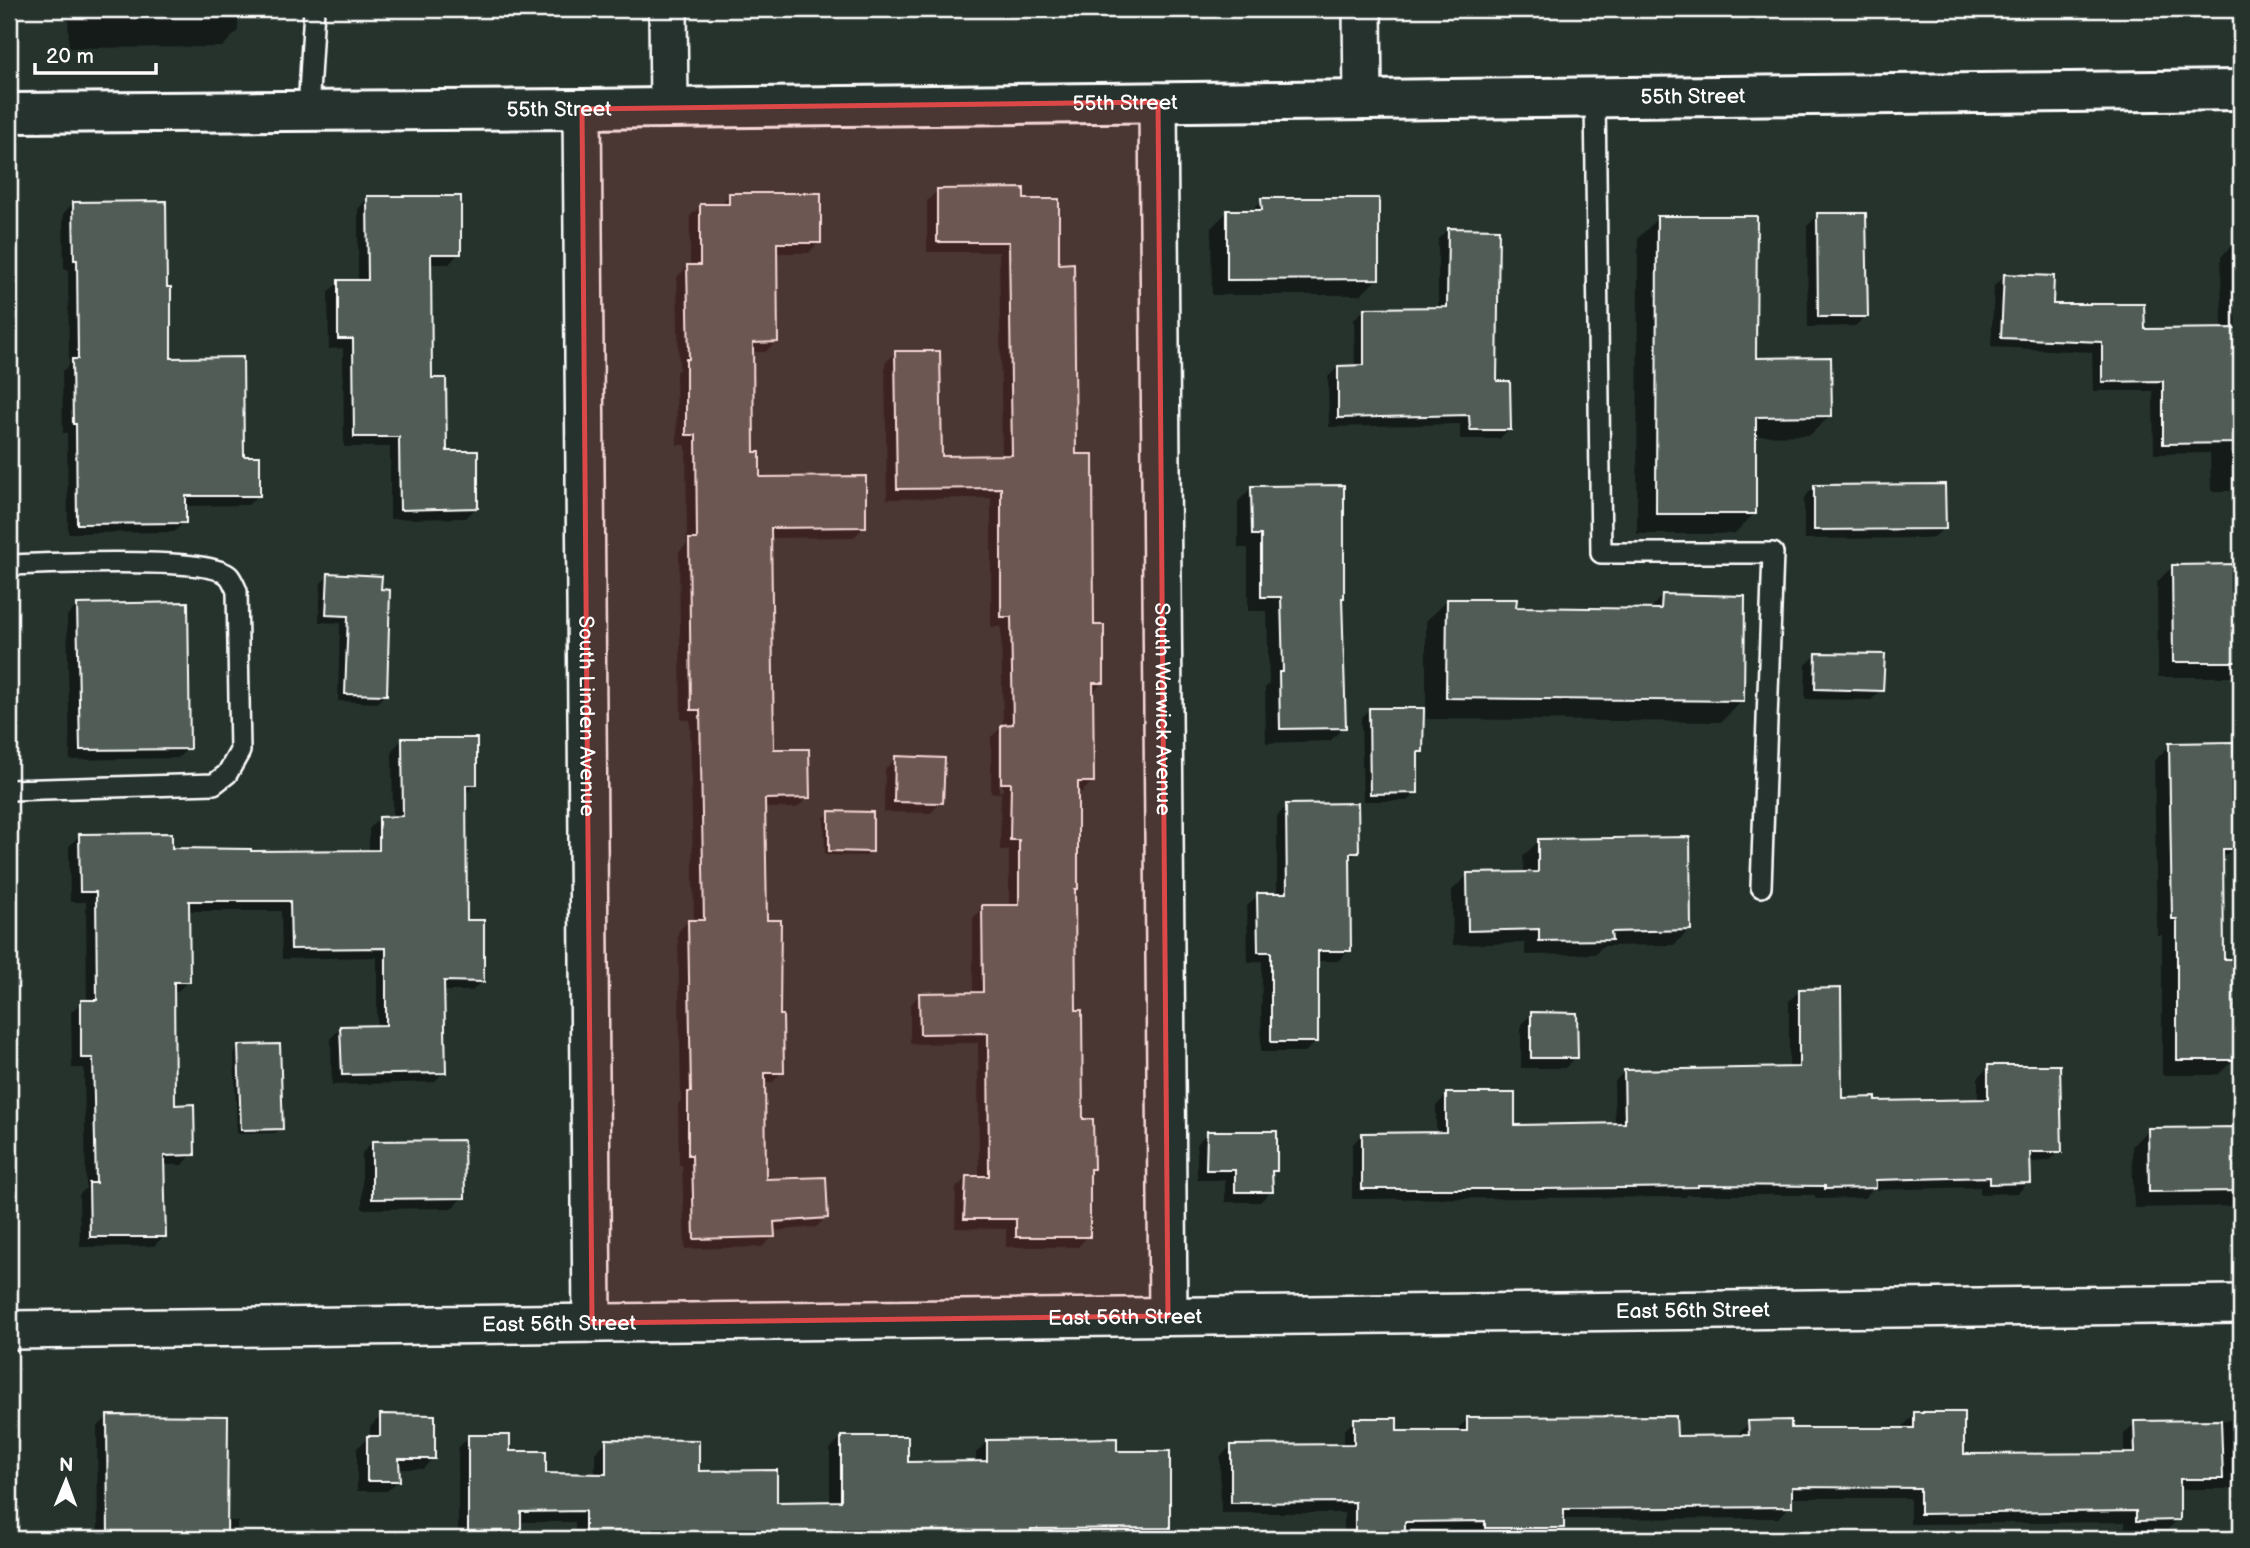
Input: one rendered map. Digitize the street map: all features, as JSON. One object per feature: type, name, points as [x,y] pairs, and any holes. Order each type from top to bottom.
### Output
[{"type":"main road","name":"55th Street","points":[[9,113],[2241,90]]},
{"type":"street","points":[[668,9],[669,108]]},
{"type":"street","points":[[1362,9],[1363,100]]},
{"type":"street","name":"South Warwick Avenue","points":[[1158,102],[1168,1316]]},
{"type":"street","name":"South Linden Avenue","points":[[582,109],[592,1323]]},
{"type":"street","name":"East 56th Street","points":[[9,1330],[2241,1304]]},
{"type":"lane","points":[[309,111],[314,9]]},
{"type":"lane","points":[[1595,98],[1601,553],[1773,553],[1761,887]]},
{"type":"lane","points":[[9,565],[175,563],[211,568],[229,576],[237,591],[240,751],[227,774],[214,784],[9,790]]},
{"type":"highlighted area","points":[[1158,102],[1168,1316],[592,1323],[582,109]]},
{"type":"building","points":[[1024,188],[1024,199],[1059,199],[1059,264],[1074,263],[1076,454],[1093,454],[1094,625],[1104,625],[1104,683],[1093,683],[1094,782],[1078,782],[1078,889],[1075,889],[1076,1010],[1082,1010],[1083,1119],[1093,1119],[1094,1169],[1090,1169],[1090,1237],[1016,1237],[1016,1219],[964,1219],[966,1176],[989,1176],[988,1033],[920,1034],[919,993],[983,992],[982,905],[1019,905],[1019,840],[1010,840],[1011,783],[1001,783],[1001,725],[1013,724],[1011,617],[1001,617],[1001,488],[897,489],[895,351],[940,351],[942,456],[1012,455],[1009,242],[937,242],[937,189]]},
{"type":"building","points":[[729,193],[821,193],[821,243],[777,243],[778,342],[753,343],[754,452],[760,452],[760,477],[866,476],[866,527],[771,528],[774,749],[809,749],[810,798],[765,799],[767,920],[781,920],[780,1015],[783,1015],[784,1073],[765,1073],[766,1179],[826,1177],[828,1218],[774,1222],[775,1237],[694,1239],[692,1155],[688,1155],[688,1092],[691,1092],[688,920],[704,920],[700,710],[691,710],[689,539],[697,539],[696,435],[686,435],[686,359],[689,359],[687,265],[700,265],[700,204],[729,204]]},
{"type":"building","points":[[367,196],[461,196],[461,254],[431,254],[432,378],[446,378],[447,451],[478,451],[478,508],[400,510],[399,437],[354,437],[353,339],[338,339],[338,280],[368,280]]},
{"type":"building","points":[[1261,198],[1379,198],[1379,279],[1227,280],[1227,210],[1262,210]]},
{"type":"building","points":[[166,201],[167,287],[171,287],[171,358],[243,357],[244,456],[260,456],[260,496],[186,496],[186,523],[77,524],[72,359],[78,359],[77,260],[74,260],[73,202]]},
{"type":"building","points":[[1817,213],[1866,213],[1868,317],[1818,317]]},
{"type":"building","points":[[1657,216],[1757,216],[1756,358],[1831,357],[1832,416],[1756,417],[1756,514],[1656,514]]},
{"type":"building","points":[[1448,228],[1499,229],[1497,381],[1510,381],[1511,430],[1470,430],[1469,415],[1338,418],[1338,366],[1364,365],[1364,308],[1447,307]]},
{"type":"building","points":[[2004,274],[2054,276],[2053,304],[2144,304],[2145,329],[2241,328],[2241,443],[2163,444],[2163,381],[2102,382],[2102,342],[2001,338]]},
{"type":"building","points":[[1945,484],[1946,529],[1814,530],[1814,485]]},
{"type":"building","points":[[1344,485],[1342,598],[1346,728],[1280,729],[1279,672],[1283,672],[1281,597],[1261,597],[1261,535],[1252,535],[1251,486]]},
{"type":"building","points":[[2241,564],[2241,662],[2173,662],[2172,565]]},
{"type":"building","points":[[328,573],[382,576],[381,589],[390,590],[387,695],[345,694],[348,616],[326,615]]},
{"type":"building","points":[[1662,594],[1745,596],[1744,701],[1446,698],[1447,599],[1517,599],[1516,607],[1661,609]]},
{"type":"building","points":[[188,602],[190,749],[80,750],[77,604]]},
{"type":"building","points":[[1816,653],[1885,654],[1883,691],[1815,689]]},
{"type":"building","points":[[1369,708],[1424,708],[1423,752],[1418,752],[1418,793],[1370,794]]},
{"type":"building","points":[[402,738],[477,738],[477,785],[466,785],[467,920],[484,920],[484,982],[444,981],[446,1073],[342,1075],[340,1026],[386,1025],[386,948],[291,949],[290,901],[189,901],[190,982],[174,982],[175,1105],[194,1104],[195,1155],[164,1156],[166,1237],[90,1237],[89,1183],[96,1183],[93,1058],[81,1058],[81,1000],[97,1000],[96,892],[80,892],[79,834],[172,833],[172,848],[251,851],[379,850],[379,817],[403,816]]},
{"type":"building","points":[[2234,742],[2235,849],[2223,849],[2224,959],[2241,959],[2241,1001],[2235,1001],[2236,1060],[2177,1060],[2177,919],[2172,919],[2169,743]]},
{"type":"building","points":[[895,756],[945,758],[943,803],[894,802]]},
{"type":"building","points":[[1358,803],[1359,853],[1350,853],[1351,951],[1318,951],[1318,1042],[1271,1042],[1271,952],[1258,952],[1257,893],[1287,893],[1286,804]]},
{"type":"building","points":[[829,811],[873,812],[873,852],[829,851]]},
{"type":"building","points":[[1690,837],[1691,930],[1611,932],[1612,940],[1539,941],[1539,929],[1468,931],[1467,873],[1538,872],[1538,839]]},
{"type":"building","points":[[1841,988],[1842,1098],[1876,1097],[1876,1101],[1988,1099],[1988,1065],[2060,1065],[2062,1152],[2030,1152],[2031,1183],[1990,1184],[1990,1177],[1876,1180],[1876,1188],[1825,1189],[1825,1186],[1698,1185],[1543,1189],[1362,1189],[1362,1133],[1446,1132],[1446,1093],[1515,1093],[1515,1125],[1625,1123],[1624,1070],[1799,1067],[1799,989]]},
{"type":"building","points":[[1531,1012],[1577,1013],[1578,1058],[1531,1058]]},
{"type":"building","points":[[280,1044],[283,1129],[241,1130],[238,1045]]},
{"type":"building","points":[[2241,1127],[2241,1191],[2149,1192],[2148,1128]]},
{"type":"building","points":[[1207,1131],[1277,1131],[1277,1171],[1272,1171],[1273,1192],[1235,1192],[1235,1170],[1206,1170]]},
{"type":"building","points":[[464,1140],[465,1198],[372,1199],[372,1141]]},
{"type":"building","points":[[1914,1412],[1964,1412],[1964,1454],[2135,1453],[2134,1421],[2221,1420],[2223,1479],[2180,1479],[2180,1520],[2136,1521],[2136,1511],[1920,1514],[1920,1488],[1792,1487],[1792,1507],[1564,1509],[1564,1528],[1485,1528],[1485,1521],[1405,1522],[1405,1532],[1355,1533],[1355,1502],[1231,1503],[1231,1445],[1354,1444],[1354,1418],[1397,1418],[1397,1431],[1467,1431],[1467,1417],[1676,1416],[1677,1436],[1749,1435],[1748,1421],[1791,1420],[1791,1428],[1914,1428]]},
{"type":"building","points":[[380,1414],[435,1415],[435,1459],[399,1459],[400,1481],[367,1481],[367,1436],[380,1436]]},
{"type":"building","points":[[107,1415],[228,1416],[227,1539],[108,1539]]},
{"type":"building","points":[[468,1435],[510,1435],[510,1451],[546,1451],[546,1473],[606,1474],[606,1439],[699,1440],[699,1471],[777,1470],[777,1502],[841,1501],[841,1436],[908,1436],[908,1462],[987,1461],[987,1440],[1117,1438],[1117,1451],[1170,1451],[1170,1528],[1031,1529],[1031,1539],[585,1538],[585,1511],[521,1512],[521,1539],[468,1539]]}]
